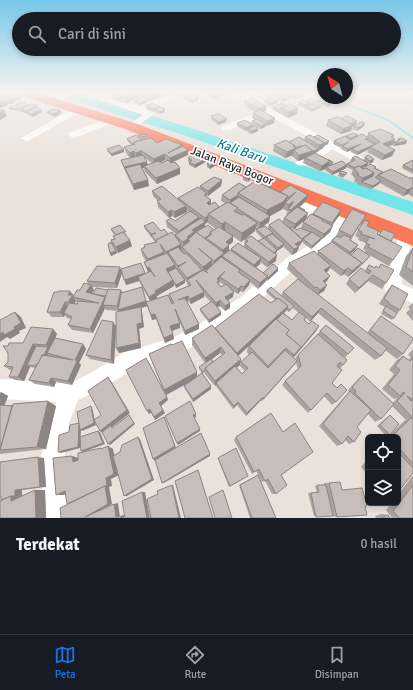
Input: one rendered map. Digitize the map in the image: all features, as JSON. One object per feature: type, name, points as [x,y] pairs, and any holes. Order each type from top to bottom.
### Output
[{"type":"highway","name":"Jalan Raya Bogor","points":[[103,117],[347,212],[411,234]]},
{"type":"highway","name":"Jalan Raya Bogor","points":[[141,118],[411,234]]},
{"type":"street","points":[[26,138],[64,117]]},
{"type":"street","points":[[226,128],[253,117]]},
{"type":"street","points":[[280,117],[378,170]]},
{"type":"street","points":[[73,134],[112,120]]},
{"type":"street","points":[[301,162],[314,157],[331,145]]},
{"type":"street","points":[[304,213],[316,200]]},
{"type":"street","points":[[0,389],[71,393],[94,382],[132,359],[175,346],[204,331],[247,302],[293,261],[325,244],[338,229],[347,212]]},
{"type":"street","points":[[411,234],[392,287],[413,296]]},
{"type":"street","points":[[58,516],[52,462],[58,423],[71,393]]},
{"type":"building","points":[[212,117],[224,117],[227,119],[218,122]]},
{"type":"building","points":[[260,117],[275,118],[267,121]]},
{"type":"building","points":[[338,117],[353,125],[343,129],[328,120]]},
{"type":"building","points":[[349,117],[357,121],[351,124],[341,119]]},
{"type":"building","points":[[257,119],[266,124],[261,126],[252,121]]},
{"type":"building","points":[[245,120],[253,125],[246,128],[237,123]]},
{"type":"building","points":[[361,122],[365,123],[358,128],[353,126]]},
{"type":"building","points":[[254,126],[258,128],[252,131],[248,129]]},
{"type":"building","points":[[380,129],[394,135],[391,137],[395,139],[383,144],[395,150],[385,155],[370,147],[380,142],[368,133]]},
{"type":"building","points":[[353,133],[358,135],[351,138],[346,136]]},
{"type":"building","points":[[362,134],[369,138],[365,139],[375,144],[358,152],[352,149],[361,144],[348,149],[342,146],[349,142],[342,145],[334,141],[345,136],[350,140]]},
{"type":"building","points":[[136,135],[142,140],[134,142],[133,144],[127,139]]},
{"type":"building","points":[[138,135],[147,135],[145,137]]},
{"type":"building","points":[[310,135],[325,143],[319,145],[305,137]]},
{"type":"building","points":[[318,135],[329,141],[325,143],[314,137]]},
{"type":"building","points":[[299,137],[319,149],[313,151],[305,145],[295,148],[295,146],[289,142]]},
{"type":"building","points":[[151,138],[157,143],[166,139],[182,145],[168,153],[183,146],[188,150],[170,158],[165,154],[154,159],[140,150],[141,151],[136,153],[134,151],[130,153],[124,147],[135,144],[134,142]]},
{"type":"building","points":[[402,138],[407,141],[396,143],[393,142],[400,140],[398,139]]},
{"type":"building","points":[[286,140],[296,148],[287,152],[274,145]]},
{"type":"building","points":[[119,145],[124,149],[111,154],[107,149]]},
{"type":"building","points":[[305,145],[313,151],[299,155],[294,150]]},
{"type":"building","points":[[315,153],[330,161],[322,166],[305,158]]},
{"type":"building","points":[[194,154],[207,158],[195,165],[189,162],[192,160],[188,158]]},
{"type":"building","points":[[143,155],[147,162],[124,167],[121,160]]},
{"type":"building","points":[[368,155],[374,159],[370,161],[365,157]]},
{"type":"building","points":[[356,156],[368,163],[355,168],[347,164],[355,160],[352,158]]},
{"type":"building","points":[[168,160],[171,163],[175,162],[180,168],[156,178],[144,166],[158,161],[161,163]]},
{"type":"building","points":[[212,160],[216,162],[210,166],[207,164]]},
{"type":"building","points":[[413,160],[413,170],[403,165]]},
{"type":"building","points":[[342,161],[347,165],[333,172],[326,167]]},
{"type":"building","points":[[140,164],[148,180],[133,184],[125,168]]},
{"type":"building","points":[[371,164],[376,167],[374,168],[383,172],[375,177],[381,181],[373,186],[361,182],[373,176],[374,173],[366,168],[361,168]]},
{"type":"building","points":[[229,165],[236,168],[233,171],[225,167]]},
{"type":"building","points":[[359,166],[374,173],[363,178],[357,175],[359,174],[354,168]]},
{"type":"building","points":[[391,169],[409,178],[413,178],[413,188],[407,190],[378,175]]},
{"type":"building","points":[[341,171],[347,173],[345,175],[339,173]]},
{"type":"building","points":[[248,172],[253,174],[248,179],[243,177]]},
{"type":"building","points":[[214,177],[222,180],[208,191],[200,186]]},
{"type":"building","points":[[265,179],[272,182],[268,185],[271,187],[270,188],[259,182]]},
{"type":"building","points":[[255,181],[288,196],[283,202],[267,210],[238,193]]},
{"type":"building","points":[[239,183],[246,187],[238,193],[238,195],[230,200],[222,195]]},
{"type":"building","points":[[290,185],[308,195],[291,210],[288,209],[294,202],[289,205],[285,203],[296,192],[288,198],[288,196],[280,192]]},
{"type":"building","points":[[162,186],[186,206],[174,212],[172,210],[168,212],[157,201],[161,199],[152,191]]},
{"type":"building","points":[[198,187],[207,193],[204,195],[211,200],[207,203],[209,205],[215,202],[219,207],[208,214],[205,218],[178,198]]},
{"type":"building","points":[[239,197],[270,216],[260,223],[230,203]]},
{"type":"building","points":[[228,202],[238,208],[234,211],[242,215],[244,214],[257,223],[242,233],[225,222],[222,224],[208,214]]},
{"type":"building","points":[[323,202],[341,210],[332,223],[313,214]]},
{"type":"building","points":[[297,207],[308,213],[295,224],[284,218]]},
{"type":"building","points":[[352,209],[366,215],[352,236],[339,230]]},
{"type":"building","points":[[190,211],[199,217],[179,231],[166,221],[171,218],[175,221]]},
{"type":"building","points":[[311,214],[333,226],[324,234],[303,222]]},
{"type":"building","points":[[201,218],[205,222],[192,230],[194,232],[183,242],[175,235]]},
{"type":"building","points":[[279,219],[303,240],[295,244],[299,247],[294,249],[269,225]]},
{"type":"building","points":[[365,220],[369,222],[367,226],[379,231],[377,234],[402,247],[393,260],[368,247],[370,245],[366,243],[369,237],[375,239],[361,234],[362,232],[358,230]]},
{"type":"building","points":[[153,222],[161,231],[164,229],[168,234],[156,240],[157,242],[151,235],[156,233],[151,234],[144,226]]},
{"type":"building","points":[[120,225],[126,232],[116,235],[111,229]]},
{"type":"building","points":[[208,225],[214,230],[210,232],[210,235],[204,238],[196,232],[194,233]]},
{"type":"building","points":[[265,226],[273,233],[265,237],[256,229]]},
{"type":"building","points":[[219,227],[233,236],[226,242],[229,245],[223,250],[206,238],[212,234],[210,232]]},
{"type":"building","points":[[292,227],[297,230],[300,228],[311,232],[302,239],[290,228]]},
{"type":"building","points":[[383,229],[395,234],[391,241],[379,235]]},
{"type":"building","points":[[123,232],[130,240],[116,247],[111,240],[115,239],[113,236]]},
{"type":"building","points":[[172,232],[181,244],[166,252],[160,244],[164,252],[148,259],[141,249],[145,247],[144,245],[157,242],[156,240]]},
{"type":"building","points":[[196,232],[224,253],[214,261],[198,248],[212,260],[203,267],[182,247],[190,241],[188,240]]},
{"type":"building","points":[[312,232],[321,238],[312,246],[303,239]]},
{"type":"building","points":[[272,234],[284,244],[278,248],[266,237]]},
{"type":"building","points":[[344,235],[351,238],[350,240],[358,245],[350,252],[332,240],[337,236],[340,238]]},
{"type":"building","points":[[251,236],[277,255],[269,262],[245,244],[248,241],[245,239]]},
{"type":"building","points":[[264,238],[277,250],[274,253],[258,241]]},
{"type":"building","points":[[111,242],[116,251],[110,253],[108,244]]},
{"type":"building","points":[[332,242],[362,263],[352,271],[348,268],[344,271],[318,251]]},
{"type":"building","points":[[238,243],[261,258],[254,265],[231,249]]},
{"type":"building","points":[[178,247],[184,254],[186,253],[202,270],[187,278],[178,267],[186,262],[178,266],[168,252]]},
{"type":"building","points":[[358,248],[370,256],[362,264],[351,255]]},
{"type":"building","points":[[413,248],[413,272],[406,267]]},
{"type":"building","points":[[230,250],[268,276],[260,283],[222,256]]},
{"type":"building","points":[[314,251],[331,266],[324,270],[330,276],[323,281],[327,285],[320,290],[317,287],[315,288],[289,263]]},
{"type":"building","points":[[167,253],[175,265],[166,269],[173,280],[155,291],[156,293],[149,297],[138,277],[151,271],[155,277],[149,267],[147,268],[144,262]]},
{"type":"building","points":[[221,257],[240,270],[238,272],[250,280],[244,287],[241,286],[238,289],[220,277],[225,271],[217,279],[219,280],[217,282],[221,287],[226,284],[234,292],[225,297],[230,303],[225,306],[220,300],[216,303],[196,280],[204,292],[190,299],[188,296],[178,300],[185,298],[199,324],[185,331],[175,309],[180,323],[170,326],[173,334],[164,338],[155,314],[151,315],[146,302],[168,295],[172,304],[174,303],[169,294],[191,285],[187,280],[203,270],[208,273],[206,271]]},
{"type":"building","points":[[141,263],[145,273],[124,280],[121,269]]},
{"type":"building","points":[[273,264],[278,268],[268,278],[268,276],[263,273]]},
{"type":"building","points":[[381,264],[394,270],[386,283],[373,275],[359,288],[349,279],[361,268],[369,274],[371,271],[367,269],[369,265],[379,268]]},
{"type":"building","points":[[97,266],[120,267],[115,283],[87,281]]},
{"type":"building","points":[[176,268],[185,280],[176,285],[168,272]]},
{"type":"building","points":[[298,279],[387,348],[381,356],[321,308],[312,317],[283,292]]},
{"type":"building","points":[[84,283],[91,285],[86,292],[105,297],[90,329],[68,325],[72,317],[64,313],[69,303],[77,304],[78,301],[99,303],[73,297]]},
{"type":"building","points":[[392,285],[408,294],[400,310],[389,304],[389,302],[384,299]]},
{"type":"building","points":[[142,287],[146,301],[118,310],[121,293]]},
{"type":"building","points":[[271,287],[294,306],[290,310],[287,308],[288,306],[267,290]]},
{"type":"building","points":[[96,288],[108,290],[106,296],[93,294]]},
{"type":"building","points":[[108,289],[121,290],[117,306],[103,305]]},
{"type":"building","points":[[70,291],[68,295],[73,295],[68,302],[65,302],[60,312],[47,312],[54,292]]},
{"type":"building","points":[[259,294],[271,303],[278,298],[288,306],[237,353],[215,328]]},
{"type":"building","points":[[212,301],[221,312],[209,320],[200,309]]},
{"type":"building","points":[[386,306],[397,313],[394,318],[383,311]]},
{"type":"building","points":[[141,307],[142,323],[137,324],[139,343],[116,348],[116,312]]},
{"type":"building","points":[[15,312],[21,323],[14,327],[15,329],[4,335],[3,332],[0,334],[0,320]]},
{"type":"building","points":[[299,312],[306,317],[304,320],[309,324],[312,321],[319,326],[300,349],[301,347],[286,334],[289,330],[276,320],[283,313],[292,320]]},
{"type":"building","points":[[381,316],[413,338],[403,354],[370,330]]},
{"type":"building","points":[[276,319],[289,330],[286,334],[301,347],[294,355],[286,348],[268,366],[249,346]]},
{"type":"building","points":[[102,320],[113,322],[111,360],[86,355]]},
{"type":"building","points":[[212,325],[241,359],[215,381],[205,368],[225,353],[221,347],[205,358],[192,338]]},
{"type":"building","points":[[326,325],[354,348],[348,354],[320,331]]},
{"type":"building","points":[[31,327],[53,329],[46,345],[33,344],[18,377],[9,377],[13,367],[4,366],[8,362],[8,353],[3,346],[8,346],[9,343],[23,343]]},
{"type":"building","points":[[318,334],[347,360],[343,365],[340,362],[337,366],[342,370],[332,383],[337,388],[341,384],[347,390],[336,402],[327,393],[311,410],[285,381],[301,366],[298,355]]},
{"type":"building","points":[[55,338],[83,344],[75,360],[77,361],[68,381],[51,378],[49,383],[29,380],[42,355],[73,360],[47,353]]},
{"type":"building","points":[[182,341],[197,372],[164,390],[149,354],[171,344],[172,345]]},
{"type":"building","points":[[36,346],[48,347],[36,366],[27,365]]},
{"type":"building","points":[[285,350],[297,361],[264,398],[262,398],[247,413],[238,402],[234,406],[216,383],[235,366],[242,374],[248,368],[241,362],[252,352],[268,368]]},
{"type":"building","points":[[403,356],[410,361],[413,357],[413,397],[412,399],[407,396],[411,401],[413,399],[413,418],[397,401],[405,393],[403,392],[400,396],[388,385],[400,370],[395,366]]},
{"type":"building","points":[[146,358],[167,397],[159,403],[163,410],[154,417],[150,409],[147,411],[126,370]]},
{"type":"building","points":[[211,359],[213,362],[205,368],[203,372],[199,367]]},
{"type":"building","points":[[202,373],[211,386],[193,399],[184,386]]},
{"type":"building","points":[[363,375],[394,404],[381,419],[355,393],[356,391],[352,387]]},
{"type":"building","points":[[108,377],[127,410],[100,431],[94,420],[101,415],[88,391]]},
{"type":"building","points":[[350,391],[371,410],[357,427],[361,432],[354,442],[348,436],[342,444],[323,424]]},
{"type":"building","points":[[48,401],[37,447],[0,450],[13,404]]},
{"type":"building","points":[[190,401],[196,414],[193,415],[200,429],[177,443],[165,416]]},
{"type":"building","points":[[0,405],[12,406],[0,449]]},
{"type":"building","points":[[91,406],[94,423],[80,430],[77,412]]},
{"type":"building","points":[[271,413],[283,432],[295,423],[313,452],[281,475],[287,485],[276,494],[268,479],[265,481],[259,469],[254,472],[236,437]]},
{"type":"building","points":[[129,415],[134,423],[108,444],[102,432],[111,425],[112,428]]},
{"type":"building","points":[[390,415],[399,424],[391,434],[380,425]]},
{"type":"building","points":[[164,417],[175,446],[153,459],[143,428]]},
{"type":"building","points":[[411,418],[413,420],[413,464],[401,450],[401,434],[394,434]]},
{"type":"building","points":[[79,423],[78,447],[58,452],[59,435],[69,432],[70,425]]},
{"type":"building","points":[[98,431],[103,443],[81,451],[80,437]]},
{"type":"building","points":[[201,433],[210,454],[162,483],[155,460]]},
{"type":"building","points":[[138,437],[152,479],[124,496],[113,456],[120,452],[122,445]]},
{"type":"building","points":[[108,446],[114,474],[106,478],[107,485],[67,504],[65,491],[56,495],[53,458],[72,456],[73,462],[78,460],[78,453],[101,449]]},
{"type":"building","points":[[236,448],[248,476],[230,486],[218,458]]},
{"type":"building","points":[[401,455],[413,468],[413,473],[401,488]]},
{"type":"building","points":[[38,457],[40,487],[15,490],[15,496],[1,500],[0,462]]},
{"type":"building","points":[[198,470],[213,518],[185,518],[175,481]]},
{"type":"building","points":[[258,475],[276,518],[252,518],[240,485]]},
{"type":"building","points":[[340,482],[342,490],[362,488],[367,515],[337,517],[329,483]]},
{"type":"building","points":[[172,485],[179,518],[151,518],[147,499],[158,494],[157,491]]},
{"type":"building","points":[[317,485],[326,485],[333,516],[316,517],[311,493],[319,492]]},
{"type":"building","points":[[413,485],[413,518],[399,518],[393,511],[397,506],[401,506],[401,501]]},
{"type":"building","points":[[105,486],[108,504],[85,517],[114,504],[116,517],[120,516],[121,518],[61,518],[60,508]]},
{"type":"building","points":[[35,490],[36,518],[0,518],[0,501],[11,496],[11,501]]},
{"type":"building","points":[[223,490],[232,518],[215,518],[209,497]]},
{"type":"building","points":[[142,492],[147,518],[125,518],[122,501]]},
{"type":"building","points":[[388,515],[390,518],[382,517]]},
{"type":"waterway","name":"Kali Baru","points":[[140,117],[189,132],[413,209]]},
{"type":"waterway","points":[[381,117],[388,120],[413,138]]}]
